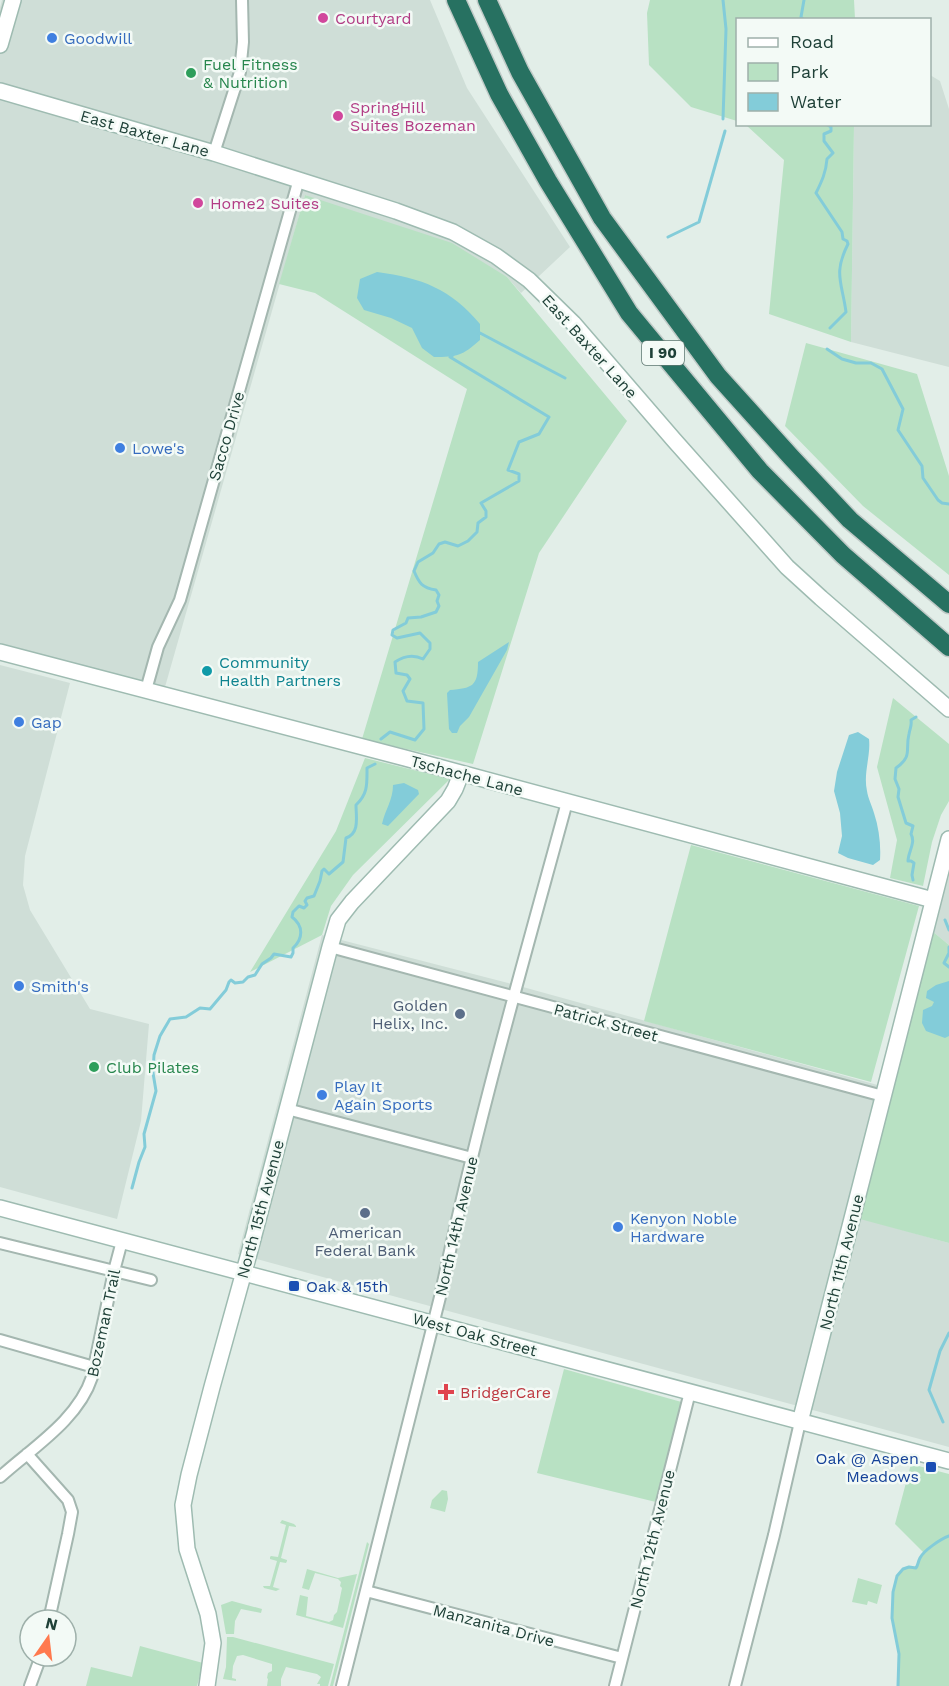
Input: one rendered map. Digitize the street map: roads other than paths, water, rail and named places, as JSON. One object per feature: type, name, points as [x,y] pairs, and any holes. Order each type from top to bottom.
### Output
[{"type":"highway","name":"I 90","points":[[456,0],[499,94],[548,181],[628,313],[760,471],[843,555],[949,647]]},
{"type":"highway","name":"I 90","points":[[487,0],[520,72],[602,218],[718,376],[850,520],[949,604]]},
{"type":"street","points":[[0,45],[13,0]]},
{"type":"street","points":[[214,153],[240,72],[243,42],[242,0]]},
{"type":"street","name":"East Baxter Lane","points":[[0,91],[214,153],[396,211],[453,232],[496,256],[529,280],[573,323],[787,567],[949,709]]},
{"type":"street","name":"Sacco Drive","points":[[146,690],[158,647],[180,600],[299,179]]},
{"type":"street","name":"Tschache Lane","points":[[0,652],[933,900]]},
{"type":"street","name":"North 15th Avenue","points":[[207,1686],[212,1651],[210,1627],[202,1592],[187,1549],[183,1505],[203,1421],[330,947],[338,920],[352,902],[448,801],[461,774]]},
{"type":"street","name":"North 14th Avenue","points":[[342,1686],[434,1323],[490,1083],[567,802]]},
{"type":"street","name":"North 11th Avenue","points":[[735,1686],[949,839]]},
{"type":"street","name":"Patrick Street","points":[[330,947],[883,1096]]},
{"type":"street","points":[[287,1109],[472,1158]]},
{"type":"street","name":"West Oak Street","points":[[0,1208],[949,1461]]},
{"type":"street","name":"Bozeman Trail","points":[[0,1477],[72,1413],[88,1389],[122,1241]]},
{"type":"street","points":[[0,1243],[151,1280]]},
{"type":"street","points":[[2,1343],[94,1367]]},
{"type":"street","name":"North 12th Avenue","points":[[615,1686],[690,1392]]},
{"type":"street","points":[[27,1454],[68,1500],[72,1512],[52,1608]]},
{"type":"street","name":"Manzanita Drive","points":[[366,1591],[622,1658]]},
{"type":"street","points":[[31,1683],[37,1668]]},
{"type":"water","points":[[377,272],[422,282],[447,294],[480,324],[480,340],[459,354],[434,357],[422,348],[412,328],[391,318],[364,310],[357,298],[360,279]]},
{"type":"water","points":[[509,642],[507,650],[469,717],[457,733],[452,733],[449,729],[447,693],[450,690],[472,685],[477,677],[478,662]]},
{"type":"water","points":[[858,732],[869,739],[866,784],[877,825],[880,848],[880,860],[873,865],[838,853],[842,836],[840,813],[834,791],[837,772],[849,735]]},
{"type":"water","points":[[404,783],[418,790],[419,794],[388,826],[382,824],[393,785]]},
{"type":"water","points":[[949,981],[949,1036],[945,1038],[926,1031],[922,1023],[923,1010],[932,1006],[934,1002],[926,998],[927,991]]},
{"type":"waterway","points":[[723,0],[726,29],[723,119]]},
{"type":"waterway","points":[[802,18],[804,0]]},
{"type":"waterway","points":[[829,126],[831,131],[824,134],[824,141],[833,153],[827,159],[826,168],[816,193],[848,244],[843,254],[840,271],[846,312],[830,328]]},
{"type":"waterway","points":[[668,237],[699,222],[725,131]]},
{"type":"waterway","points":[[479,334],[565,378]]},
{"type":"waterway","points":[[827,349],[842,359],[856,363],[871,363],[882,369],[903,409],[898,430],[922,466],[923,478],[938,500],[949,504]]},
{"type":"waterway","points":[[381,739],[390,732],[415,740],[424,729],[423,703],[407,701],[403,691],[410,679],[407,675],[396,673],[395,662],[409,656],[423,659],[430,649],[430,643],[420,633],[397,638],[392,635],[393,630],[406,623],[408,618],[436,612],[439,606],[437,601],[439,595],[436,590],[419,582],[414,571],[418,562],[433,553],[439,544],[445,542],[458,546],[468,541],[477,532],[478,523],[486,517],[486,511],[481,503],[519,481],[519,474],[508,470],[519,442],[539,434],[549,417],[450,357],[453,355]]},
{"type":"waterway","points":[[913,880],[914,863],[908,861],[913,826],[906,823],[895,779],[896,768],[907,756],[911,720],[916,717]]},
{"type":"waterway","points":[[132,1188],[145,1147],[144,1134],[156,1091],[153,1073],[154,1055],[160,1036],[170,1019],[186,1017],[200,1008],[210,1009],[226,990],[231,980],[235,983],[243,982],[255,975],[262,964],[274,954],[291,957],[301,932],[299,924],[292,917],[293,912],[299,906],[304,908],[307,905],[305,901],[307,898],[314,896],[322,871],[324,869],[329,874],[343,862],[346,838],[355,829],[356,805],[363,797],[366,788],[367,768],[375,764]]},
{"type":"waterway","points":[[945,920],[949,930]]},
{"type":"waterway","points":[[949,947],[944,963],[949,967]]},
{"type":"waterway","points":[[943,1422],[929,1390],[940,1351],[949,1333]]},
{"type":"waterway","points":[[898,1686],[899,1654],[892,1618],[893,1592],[897,1576],[903,1569],[916,1568],[925,1552],[949,1536]]},
{"type":"place","name":"Courtyard","points":[[323,18]]},
{"type":"place","name":"Goodwill","points":[[52,38]]},
{"type":"place","name":"Fuel Fitness & Nutrition","points":[[191,73]]},
{"type":"place","name":"SpringHill Suites Bozeman","points":[[338,116]]},
{"type":"place","name":"Home2 Suites","points":[[198,203]]},
{"type":"place","name":"Lowe's","points":[[120,448]]},
{"type":"place","name":"Community Health Partners","points":[[207,671]]},
{"type":"place","name":"Gap","points":[[19,722]]},
{"type":"place","name":"Smith's","points":[[19,986]]},
{"type":"place","name":"Golden Helix, Inc.","points":[[460,1014]]},
{"type":"place","name":"Club Pilates","points":[[94,1067]]},
{"type":"place","name":"Play It Again Sports","points":[[322,1095]]},
{"type":"place","name":"American Federal Bank","points":[[365,1213]]},
{"type":"place","name":"Kenyon Noble Hardware","points":[[618,1227]]},
{"type":"place","name":"Oak & 15th","points":[[294,1286]]},
{"type":"place","name":"BridgerCare","points":[[446,1392]]},
{"type":"place","name":"Oak @ Aspen Meadows","points":[[931,1467]]}]
